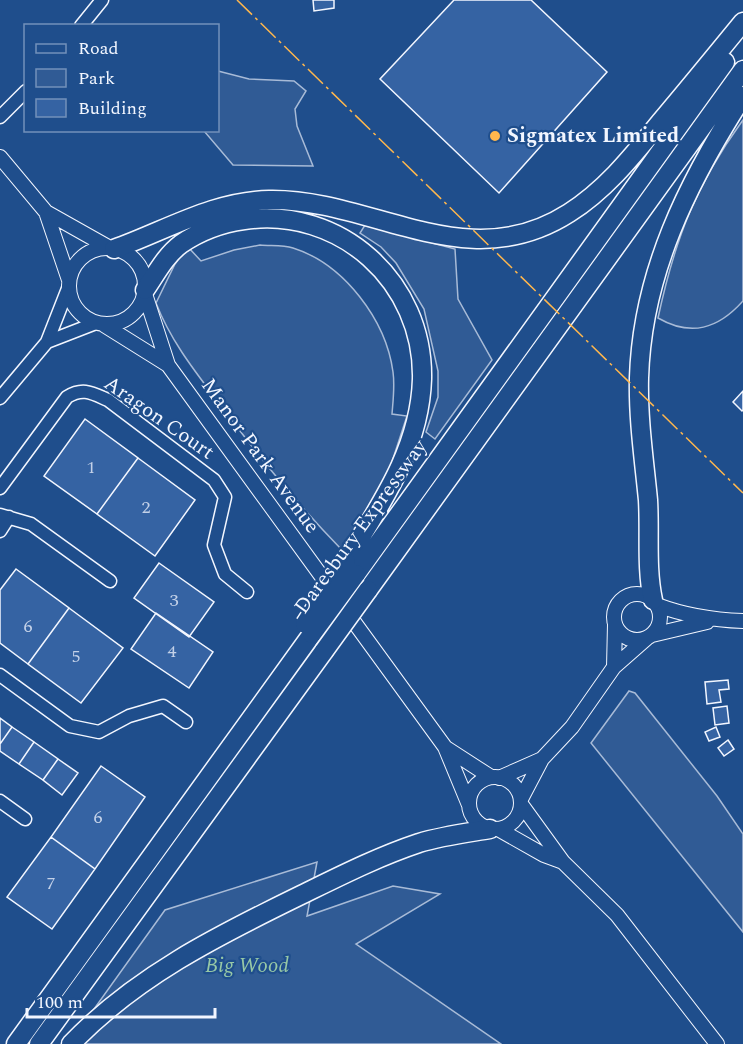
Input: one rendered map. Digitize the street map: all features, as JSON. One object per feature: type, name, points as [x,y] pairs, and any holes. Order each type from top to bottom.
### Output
[{"type":"main road","points":[[112,248],[215,208],[241,202],[270,200],[295,202],[430,234],[463,238],[488,239],[516,235],[545,225],[568,214],[592,197],[622,169],[743,22]]},
{"type":"main road","name":"Daresbury Expressway","points":[[351,567],[743,36]]},
{"type":"main road","name":"Daresbury Expressway","points":[[39,1044],[743,70]]},
{"type":"main road","points":[[655,602],[648,578],[648,502],[640,427],[639,377],[652,285],[670,229],[689,189],[709,149],[743,96]]},
{"type":"main road","points":[[16,1044],[262,704],[351,567],[405,458],[417,419],[422,379],[421,344],[412,315],[396,285],[376,261],[346,239],[318,226],[287,218],[259,218],[231,222],[205,230],[182,243],[169,255],[145,292]]},
{"type":"main road","points":[[71,1044],[92,1022],[139,985],[216,938],[386,855],[421,843],[494,829]]},
{"type":"street","points":[[83,24],[102,0]]},
{"type":"street","points":[[0,117],[24,93]]},
{"type":"street","points":[[0,157],[46,212],[134,259],[141,268],[145,292],[134,314],[125,320],[100,324],[47,342]]},
{"type":"street","points":[[46,212],[76,309],[100,324]]},
{"type":"street","points":[[0,398],[47,342],[79,260],[88,253],[112,248]]},
{"type":"street","name":"Manor Park Avenue","points":[[145,292],[168,365],[445,747],[469,805]]},
{"type":"street","name":"Manor Park Avenue","points":[[100,324],[168,365]]},
{"type":"street","name":"Aragon Court","points":[[0,488],[67,397],[77,391],[88,391],[108,400],[214,480],[225,497],[214,545],[225,574],[247,592]]},
{"type":"street","points":[[0,531],[4,516],[31,524],[110,581]]},
{"type":"street","points":[[614,667],[616,608],[625,597],[640,594],[679,613],[715,620],[743,621]]},
{"type":"street","points":[[494,829],[512,823],[542,759],[572,728],[614,667],[650,636],[659,624],[655,602]]},
{"type":"street","points":[[615,623],[627,638],[634,640],[715,620]]},
{"type":"street","points":[[0,675],[70,726],[99,732],[129,716],[163,706],[186,722]]},
{"type":"street","name":"Manor Park Avenue","points":[[445,747],[495,777]]},
{"type":"street","points":[[542,759],[477,784],[469,798],[469,805],[475,821],[563,862]]},
{"type":"street","points":[[495,777],[514,785],[521,801],[563,862],[617,915],[717,1044]]},
{"type":"street","points":[[0,801],[25,819]]},
{"type":"green space","points":[[219,71],[249,79],[294,81],[306,91],[295,109],[297,126],[313,166],[233,165],[205,132],[219,132]]},
{"type":"green space","points":[[743,120],[743,301],[734,311],[714,324],[693,328],[670,324],[658,318],[680,238],[699,191],[726,144]]},
{"type":"green space","points":[[365,225],[455,249],[458,299],[492,360],[435,439],[426,432],[438,397],[438,371],[424,309],[396,263],[381,247],[360,233]]},
{"type":"green space","points":[[260,245],[289,247],[312,256],[329,267],[360,296],[382,333],[389,352],[394,377],[392,414],[407,416],[387,477],[342,550],[279,480],[203,382],[177,344],[156,303],[175,264],[188,247],[201,261],[234,250]]},
{"type":"green space","points":[[629,691],[635,693],[717,796],[743,834],[743,932],[591,743]]},
{"type":"green space","name":"Big Wood","points":[[317,862],[307,916],[393,886],[440,894],[356,944],[501,1044],[69,1044],[165,910]]},
{"type":"building","points":[[313,0],[334,0],[334,8],[314,11]]},
{"type":"building","name":"Sigmatex Limited","points":[[454,0],[531,0],[607,72],[499,193],[380,79]]},
{"type":"building","points":[[743,391],[743,410],[742,411],[733,402]]},
{"type":"building","points":[[85,419],[138,458],[97,514],[44,476]]},
{"type":"building","points":[[138,458],[195,500],[155,556],[97,514]]},
{"type":"building","points":[[159,563],[214,602],[189,637],[134,598]]},
{"type":"building","points":[[16,569],[69,608],[28,664],[0,643],[0,590]]},
{"type":"building","points":[[69,608],[123,648],[81,703],[28,664]]},
{"type":"building","points":[[156,613],[213,652],[189,688],[131,649]]},
{"type":"building","points":[[728,680],[729,689],[719,690],[721,702],[707,704],[705,682]]},
{"type":"building","points":[[727,706],[729,723],[715,725],[713,708]]},
{"type":"building","points":[[0,718],[12,727],[0,744]]},
{"type":"building","points":[[12,727],[34,742],[19,764],[0,751],[0,744]]},
{"type":"building","points":[[716,727],[720,737],[709,741],[705,732]]},
{"type":"building","points":[[728,740],[734,749],[724,756],[718,748]]},
{"type":"building","points":[[34,742],[58,759],[43,780],[19,764]]},
{"type":"building","points":[[58,759],[78,773],[62,795],[43,780]]},
{"type":"building","points":[[101,766],[145,797],[95,869],[51,837]]},
{"type":"building","points":[[51,837],[95,869],[52,929],[7,897]]},
{"type":"power","points":[[237,0],[743,493]]},
{"type":"place","name":"Sigmatex Limited","points":[[495,136]]}]
